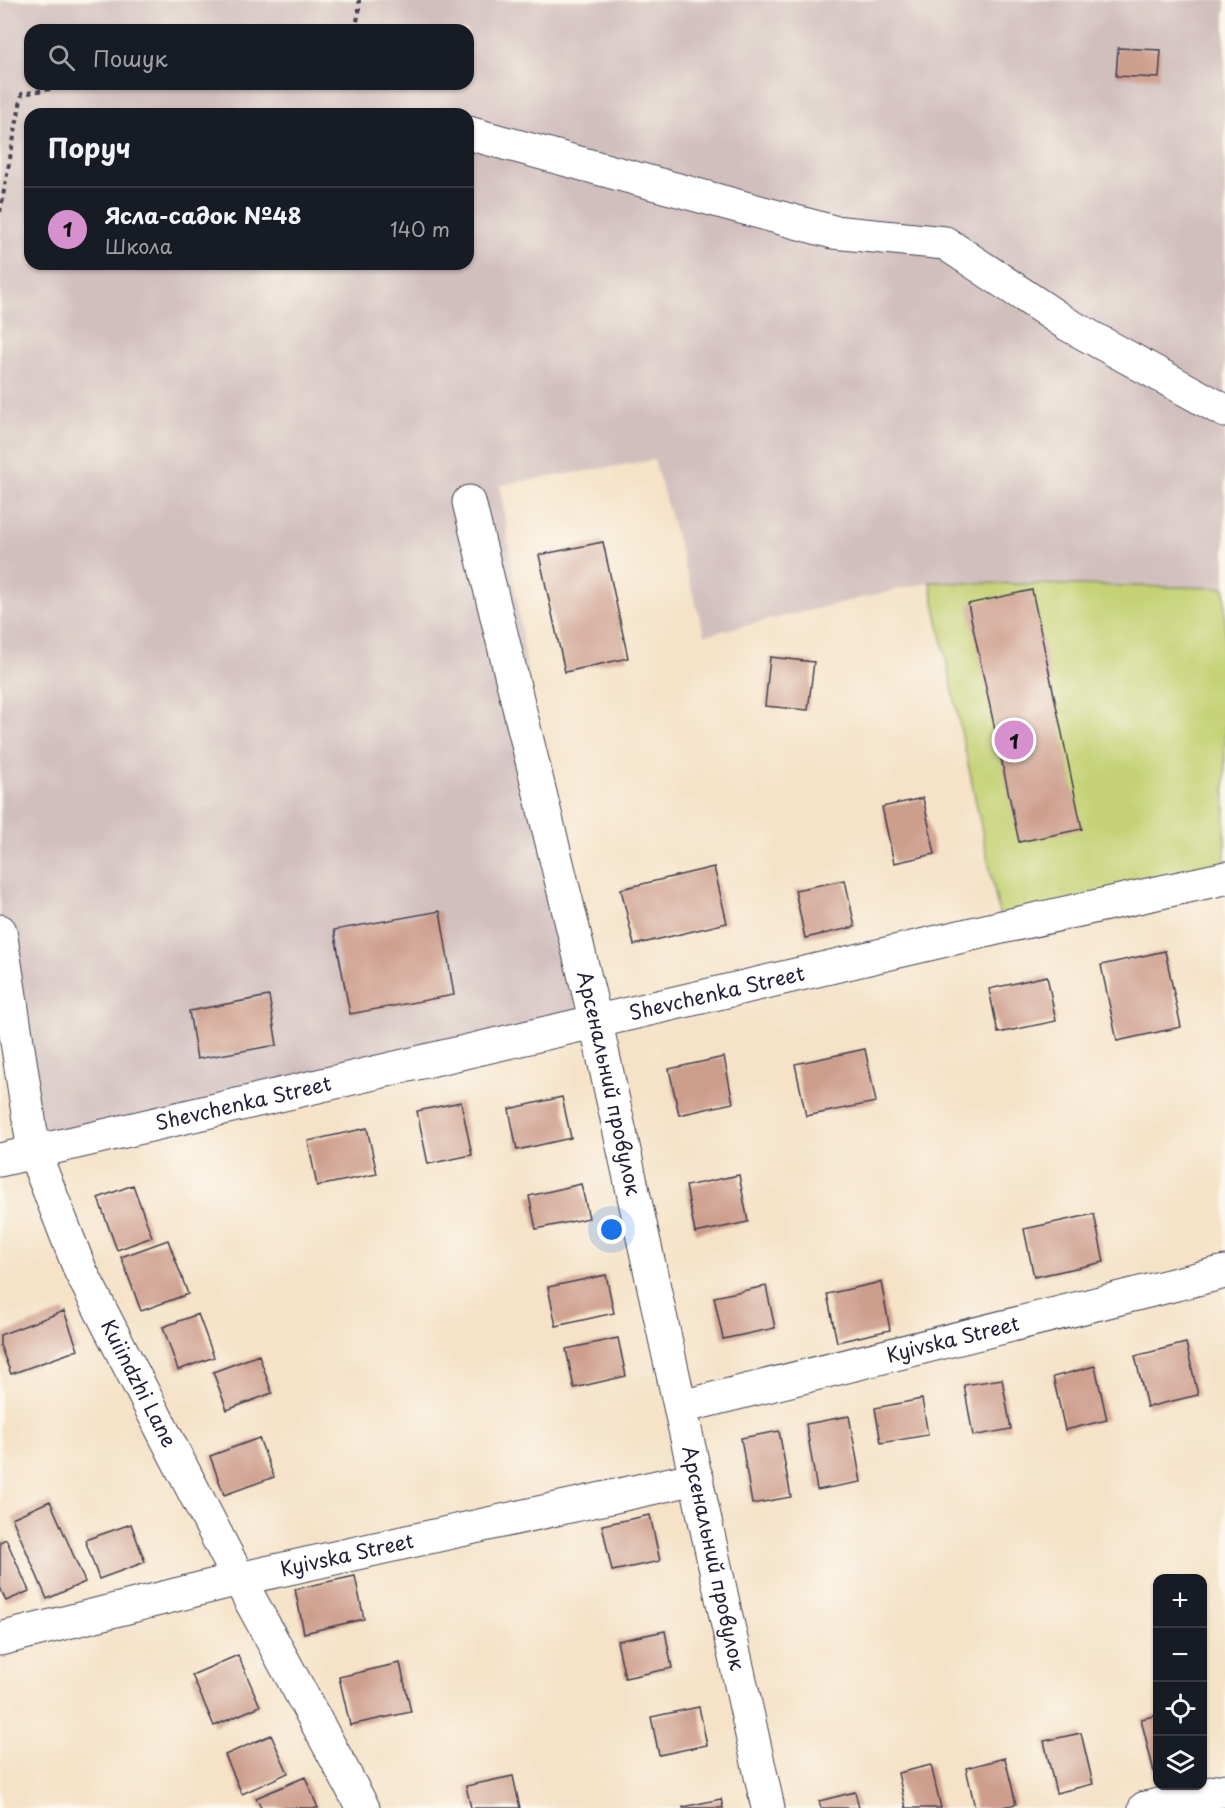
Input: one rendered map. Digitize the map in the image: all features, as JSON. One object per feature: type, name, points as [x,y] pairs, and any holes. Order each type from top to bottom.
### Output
[{"type":"street","points":[[474,135],[833,231],[945,243],[1067,324],[1225,411]]},
{"type":"street","name":"Арсенальний провулок","points":[[469,502],[596,1023],[768,1808]]},
{"type":"street","name":"Shevchenka Street","points":[[0,1160],[990,930],[1225,878]]},
{"type":"street","name":"Kuiindzhi Lane","points":[[0,931],[34,1152],[81,1272],[239,1579],[363,1808]]},
{"type":"street","name":"Kyivska Street","points":[[681,1407],[1225,1272]]},
{"type":"street","name":"Kyivska Street","points":[[0,1639],[239,1579],[697,1478]]},
{"type":"street","points":[[1145,1808],[1225,1790]]},
{"type":"path","points":[[356,24],[359,0]]},
{"type":"path","points":[[0,212],[22,94],[44,90]]},
{"type":"shaded area","points":[[0,0],[1225,0],[1225,878],[1002,927],[930,582],[705,635],[654,460],[500,485],[577,1012],[34,1152],[0,931]]},
{"type":"green space","points":[[930,582],[1225,588],[1225,878],[1002,927]]},
{"type":"building","points":[[1118,48],[1161,50],[1159,78],[1116,76]]},
{"type":"building","points":[[603,542],[628,658],[565,672],[539,555]]},
{"type":"building","points":[[1032,590],[1082,829],[1019,842],[968,604]]},
{"type":"building","points":[[770,657],[814,662],[808,710],[765,706]]},
{"type":"building","points":[[923,798],[935,854],[894,863],[882,807]]},
{"type":"building","points":[[714,867],[727,923],[634,945],[621,889]]},
{"type":"building","points":[[845,880],[855,927],[805,938],[795,890]]},
{"type":"building","points":[[440,911],[454,995],[350,1014],[334,930]]},
{"type":"building","points":[[1165,951],[1181,1027],[1117,1041],[1101,965]]},
{"type":"building","points":[[1047,976],[1056,1021],[998,1033],[989,989]]},
{"type":"building","points":[[269,996],[277,1045],[197,1059],[189,1011]]},
{"type":"building","points":[[865,1049],[876,1102],[806,1116],[795,1064]]},
{"type":"building","points":[[724,1057],[733,1103],[679,1115],[669,1069]]},
{"type":"building","points":[[562,1097],[571,1138],[517,1150],[509,1109]]},
{"type":"building","points":[[461,1102],[472,1155],[428,1164],[417,1111]]},
{"type":"building","points":[[367,1128],[377,1174],[317,1186],[308,1141]]},
{"type":"building","points":[[739,1175],[748,1222],[695,1233],[686,1186]]},
{"type":"building","points":[[581,1184],[589,1218],[536,1229],[529,1196]]},
{"type":"building","points":[[133,1185],[152,1237],[117,1250],[98,1198]]},
{"type":"building","points":[[1094,1214],[1104,1262],[1034,1277],[1024,1229]]},
{"type":"building","points":[[168,1240],[188,1294],[141,1311],[121,1257]]},
{"type":"building","points":[[606,1275],[614,1313],[556,1326],[548,1287]]},
{"type":"building","points":[[881,1282],[890,1330],[837,1342],[827,1294]]},
{"type":"building","points":[[766,1286],[775,1328],[723,1339],[714,1297]]},
{"type":"building","points":[[64,1311],[78,1350],[11,1374],[0,1345],[0,1335]]},
{"type":"building","points":[[198,1314],[214,1357],[178,1370],[163,1327]]},
{"type":"building","points":[[618,1338],[626,1376],[574,1388],[566,1349]]},
{"type":"building","points":[[1186,1343],[1198,1395],[1147,1407],[1135,1356]]},
{"type":"building","points":[[259,1355],[272,1393],[227,1410],[213,1372]]},
{"type":"building","points":[[1095,1366],[1107,1420],[1065,1430],[1053,1377]]},
{"type":"building","points":[[1002,1379],[1011,1429],[973,1436],[964,1385]]},
{"type":"building","points":[[922,1399],[928,1435],[881,1443],[875,1408]]},
{"type":"building","points":[[849,1416],[861,1482],[817,1490],[806,1424]]},
{"type":"building","points":[[779,1431],[791,1497],[752,1504],[741,1438]]},
{"type":"building","points":[[259,1438],[274,1477],[224,1495],[210,1456]]},
{"type":"building","points":[[50,1501],[85,1582],[47,1599],[12,1518]]},
{"type":"building","points":[[650,1515],[660,1561],[612,1571],[602,1525]]},
{"type":"building","points":[[131,1524],[145,1562],[99,1579],[85,1540]]},
{"type":"building","points":[[6,1539],[29,1591],[6,1601],[0,1587],[0,1542]]},
{"type":"building","points":[[355,1576],[364,1619],[304,1633],[295,1589]]},
{"type":"building","points":[[665,1631],[672,1668],[625,1678],[617,1641]]},
{"type":"building","points":[[238,1655],[260,1706],[214,1726],[192,1675]]},
{"type":"building","points":[[400,1663],[411,1712],[350,1725],[339,1677]]},
{"type":"building","points":[[699,1707],[707,1745],[659,1755],[651,1717]]},
{"type":"building","points":[[1153,1716],[1153,1768],[1141,1719]]},
{"type":"building","points":[[1081,1733],[1093,1784],[1056,1793],[1044,1741]]},
{"type":"building","points":[[271,1735],[288,1773],[242,1794],[225,1755]]},
{"type":"building","points":[[1005,1758],[1016,1804],[998,1808],[975,1808],[966,1768]]},
{"type":"building","points":[[931,1765],[941,1808],[906,1808],[898,1773]]},
{"type":"building","points":[[513,1776],[520,1808],[471,1808],[466,1786]]},
{"type":"building","points":[[305,1777],[318,1808],[261,1808],[256,1798]]},
{"type":"building","points":[[855,1792],[859,1808],[821,1808],[819,1801]]},
{"type":"building","points":[[721,1799],[723,1808],[683,1808],[683,1807]]},
{"type":"place","name":"Ясла-садок №48","points":[[1014,740]]}]
